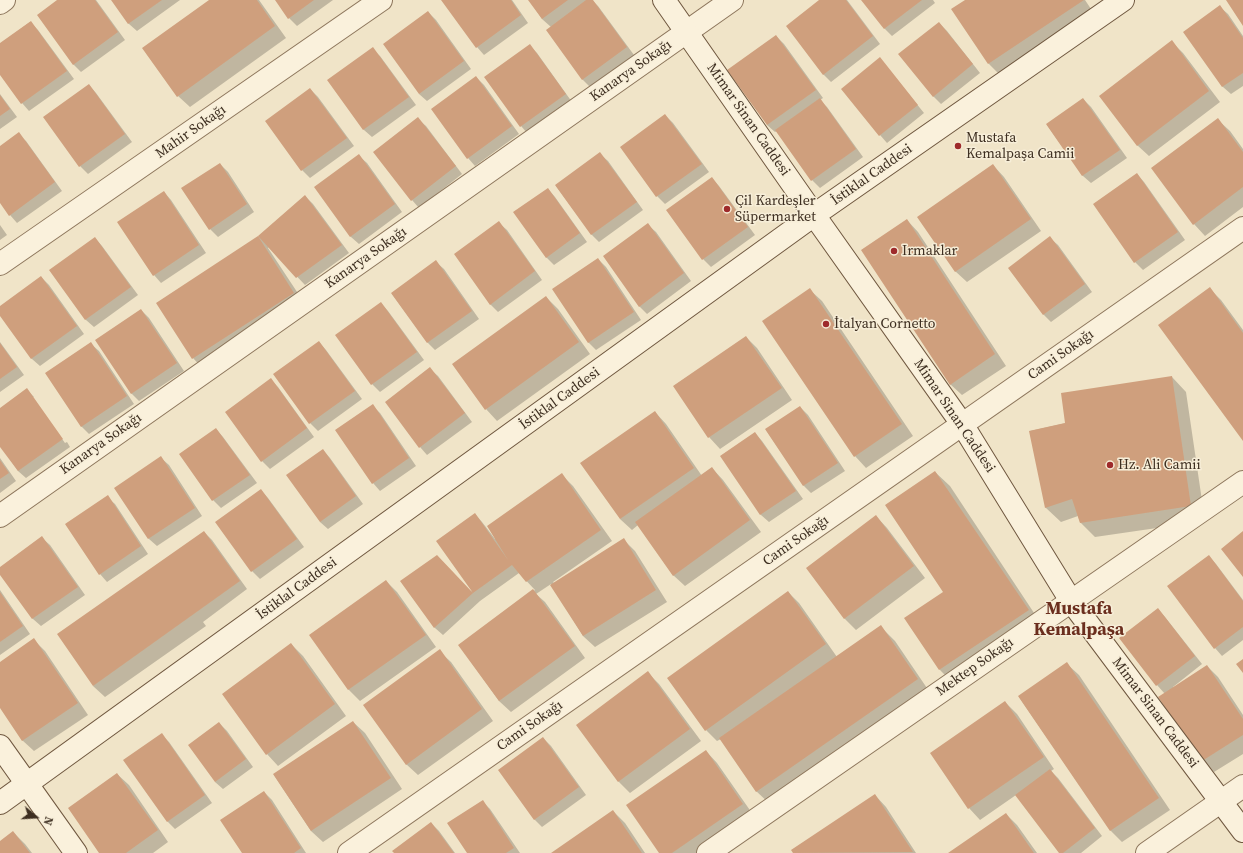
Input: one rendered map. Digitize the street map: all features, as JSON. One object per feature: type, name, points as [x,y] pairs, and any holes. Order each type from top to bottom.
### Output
[{"type":"street","points":[[0,3],[4,0]]},
{"type":"street","name":"Mahir Sokağı","points":[[0,264],[381,0]]},
{"type":"street","name":"Mimar Sinan Caddesi","points":[[664,0],[962,424],[1071,601],[1243,831]]},
{"type":"street","name":"Kanarya Sokağı","points":[[0,516],[732,0]]},
{"type":"street","name":"İstiklal Caddesi","points":[[0,803],[814,215],[1123,0]]},
{"type":"street","name":"Cami Sokağı","points":[[349,853],[1243,228]]},
{"type":"street","name":"Mektep Sokağı","points":[[708,853],[1243,482]]},
{"type":"street","points":[[0,746],[76,853]]},
{"type":"street","points":[[1147,853],[1243,786]]},
{"type":"building","points":[[57,0],[95,0],[118,32],[73,65],[37,15]]},
{"type":"building","points":[[111,0],[162,0],[128,24]]},
{"type":"building","points":[[209,0],[257,0],[275,26],[177,97],[142,48]]},
{"type":"building","points":[[275,0],[314,0],[288,19]]},
{"type":"building","points":[[441,0],[511,0],[521,15],[476,48]]},
{"type":"building","points":[[528,0],[568,0],[542,19]]},
{"type":"building","points":[[586,0],[593,0],[627,47],[582,80],[546,30]]},
{"type":"building","points":[[819,0],[846,0],[873,36],[823,75],[786,26]]},
{"type":"building","points":[[861,0],[922,0],[884,29]]},
{"type":"building","points":[[965,0],[1084,0],[988,64],[951,9]]},
{"type":"building","points":[[1226,0],[1243,0],[1243,26]]},
{"type":"building","points":[[1220,5],[1243,38],[1243,73],[1222,87],[1183,32]]},
{"type":"building","points":[[428,11],[464,61],[419,94],[383,44]]},
{"type":"building","points":[[31,21],[67,71],[21,104],[0,75],[0,43]]},
{"type":"building","points":[[939,22],[973,64],[933,97],[898,54]]},
{"type":"building","points":[[776,35],[816,90],[767,125],[727,70]]},
{"type":"building","points":[[1172,40],[1209,91],[1137,146],[1099,96]]},
{"type":"building","points":[[530,44],[566,94],[520,127],[484,77]]},
{"type":"building","points":[[373,47],[409,97],[363,130],[327,80]]},
{"type":"building","points":[[880,57],[918,105],[879,136],[841,89]]},
{"type":"building","points":[[476,76],[512,126],[467,159],[431,109]]},
{"type":"building","points":[[89,84],[125,134],[79,167],[43,117]]},
{"type":"building","points":[[310,88],[347,138],[301,171],[265,121]]},
{"type":"building","points":[[0,95],[10,109],[0,116]]},
{"type":"building","points":[[820,98],[856,149],[811,181],[775,130]]},
{"type":"building","points":[[1083,98],[1120,150],[1082,176],[1046,124]]},
{"type":"building","points":[[665,114],[702,164],[656,197],[620,147]]},
{"type":"building","points":[[418,117],[456,166],[411,201],[373,152]]},
{"type":"building","points":[[1218,118],[1243,152],[1243,187],[1193,225],[1151,168]]},
{"type":"building","points":[[19,132],[55,182],[9,216],[0,203],[0,146]]},
{"type":"building","points":[[600,152],[637,202],[591,235],[555,185]]},
{"type":"building","points":[[359,154],[395,204],[350,237],[314,187]]},
{"type":"building","points":[[220,163],[247,204],[209,230],[181,188]]},
{"type":"building","points":[[993,164],[1031,219],[955,272],[917,217]]},
{"type":"building","points":[[1137,173],[1178,232],[1134,263],[1093,204]]},
{"type":"building","points":[[712,177],[748,227],[702,260],[666,210]]},
{"type":"building","points":[[548,188],[580,233],[546,258],[513,212]]},
{"type":"building","points":[[164,191],[199,245],[153,276],[117,222]]},
{"type":"building","points":[[305,195],[342,245],[296,278],[258,236]]},
{"type":"building","points":[[907,219],[995,354],[950,385],[861,250]]},
{"type":"building","points":[[499,221],[535,271],[490,305],[454,254]]},
{"type":"building","points":[[648,223],[684,273],[639,307],[603,256]]},
{"type":"building","points":[[258,236],[294,293],[192,359],[156,303]]},
{"type":"building","points":[[1050,236],[1085,284],[1043,315],[1008,268]]},
{"type":"building","points":[[95,237],[131,287],[85,320],[49,270]]},
{"type":"building","points":[[598,258],[634,312],[588,343],[552,289]]},
{"type":"building","points":[[436,260],[472,311],[427,343],[391,293]]},
{"type":"building","points":[[41,276],[77,326],[31,359],[0,316],[0,306]]},
{"type":"building","points":[[1210,287],[1243,333],[1243,441],[1158,325]]},
{"type":"building","points":[[810,288],[902,424],[854,457],[762,321]]},
{"type":"building","points":[[546,296],[579,342],[485,410],[452,364]]},
{"type":"building","points":[[381,302],[417,352],[371,385],[335,335]]},
{"type":"building","points":[[141,309],[177,363],[131,394],[95,340]]},
{"type":"building","points":[[746,336],[782,388],[708,438],[673,386]]},
{"type":"building","points":[[319,341],[355,391],[309,424],[273,374]]},
{"type":"building","points":[[91,342],[127,396],[81,427],[45,373]]},
{"type":"building","points":[[0,343],[17,367],[0,379]]},
{"type":"building","points":[[430,367],[465,413],[419,448],[385,402]]},
{"type":"building","name":"Hz. Ali Camii","points":[[1172,376],[1191,506],[1080,523],[1072,499],[1045,508],[1029,431],[1065,423],[1061,393]]},
{"type":"building","points":[[271,378],[307,428],[261,462],[225,412]]},
{"type":"building","points":[[27,388],[63,439],[18,471],[0,447],[0,408]]},
{"type":"building","points":[[373,404],[409,458],[372,484],[335,430]]},
{"type":"building","points":[[800,406],[838,463],[803,486],[765,429]]},
{"type":"building","points":[[655,411],[694,468],[620,519],[580,463]]},
{"type":"building","points":[[216,428],[250,475],[212,501],[179,454]]},
{"type":"building","points":[[755,432],[796,491],[760,515],[720,456]]},
{"type":"building","points":[[323,449],[356,496],[320,522],[286,475]]},
{"type":"building","points":[[161,456],[195,508],[148,539],[114,488]]},
{"type":"building","points":[[0,460],[9,473],[0,479]]},
{"type":"building","points":[[712,467],[750,520],[673,576],[635,522]]},
{"type":"building","points":[[935,471],[1029,610],[939,670],[904,618],[943,592],[885,505]]},
{"type":"building","points":[[562,473],[601,530],[526,582],[512,565],[473,593],[436,541],[475,513],[508,560],[487,526]]},
{"type":"building","points":[[261,489],[297,539],[251,572],[215,522]]},
{"type":"building","points":[[108,495],[141,546],[99,575],[65,524]]},
{"type":"building","points":[[876,515],[914,566],[844,619],[806,568]]},
{"type":"building","points":[[204,531],[240,581],[93,686],[57,634]]},
{"type":"building","points":[[1243,531],[1243,577],[1221,549]]},
{"type":"building","points":[[42,536],[78,587],[32,619],[0,575],[0,567]]},
{"type":"building","points":[[624,538],[656,590],[583,636],[550,585]]},
{"type":"building","points":[[437,555],[473,593],[434,628],[400,581]]},
{"type":"building","points":[[1209,555],[1243,601],[1243,627],[1214,649],[1167,586]]},
{"type":"building","points":[[386,580],[426,635],[348,690],[309,635]]},
{"type":"building","points":[[533,589],[575,646],[499,701],[458,645]]},
{"type":"building","points":[[788,591],[826,644],[705,731],[667,678]]},
{"type":"building","points":[[0,592],[23,626],[0,642]]},
{"type":"building","points":[[1158,608],[1195,656],[1156,686],[1119,638]]},
{"type":"building","points":[[881,625],[918,679],[756,792],[719,738]]},
{"type":"building","points":[[34,638],[78,703],[22,741],[0,708],[0,662]]},
{"type":"building","points":[[291,643],[335,704],[266,755],[222,694]]},
{"type":"building","points":[[440,649],[482,709],[406,765],[363,705]]},
{"type":"building","points":[[1243,659],[1243,673],[1236,664]]},
{"type":"building","points":[[1067,662],[1159,798],[1110,831],[1018,696]]},
{"type":"building","points":[[1207,665],[1243,719],[1243,735],[1202,761],[1158,697]]},
{"type":"building","points":[[648,671],[690,729],[618,782],[576,725]]},
{"type":"building","points":[[1005,701],[1044,757],[968,809],[930,753]]},
{"type":"building","points":[[353,721],[391,778],[311,831],[273,774]]},
{"type":"building","points":[[219,722],[246,759],[215,782],[188,745]]},
{"type":"building","points":[[162,733],[205,795],[167,822],[123,760]]},
{"type":"building","points":[[543,737],[579,787],[534,820],[498,770]]},
{"type":"building","points":[[706,750],[743,804],[672,853],[659,853],[626,805]]},
{"type":"building","points":[[1050,769],[1095,828],[1063,853],[1059,853],[1015,795]]},
{"type":"building","points":[[117,773],[158,830],[126,853],[99,853],[68,808]]},
{"type":"building","points":[[264,791],[301,848],[294,853],[242,853],[220,820]]},
{"type":"building","points":[[875,794],[913,852],[793,853],[791,850]]},
{"type":"building","points":[[483,800],[514,848],[506,853],[467,853],[447,823]]},
{"type":"building","points":[[613,810],[642,853],[551,853]]},
{"type":"building","points":[[1006,813],[1034,853],[948,853]]},
{"type":"building","points":[[431,822],[454,853],[394,853],[392,851]]},
{"type":"building","points":[[13,831],[30,853],[0,853],[0,841]]},
{"type":"place","name":"Mustafa Kemalpaşa Camii","points":[[958,146]]},
{"type":"place","name":"Çil Kardeşler Süpermarket","points":[[727,209]]},
{"type":"place","name":"Irmaklar","points":[[894,251]]},
{"type":"place","name":"İtalyan Cornetto","points":[[826,324]]},
{"type":"place","name":"Hz. Ali Camii","points":[[1110,465]]},
{"type":"district","name":"Mustafa Kemalpaşa","points":[[1079,619]]}]
